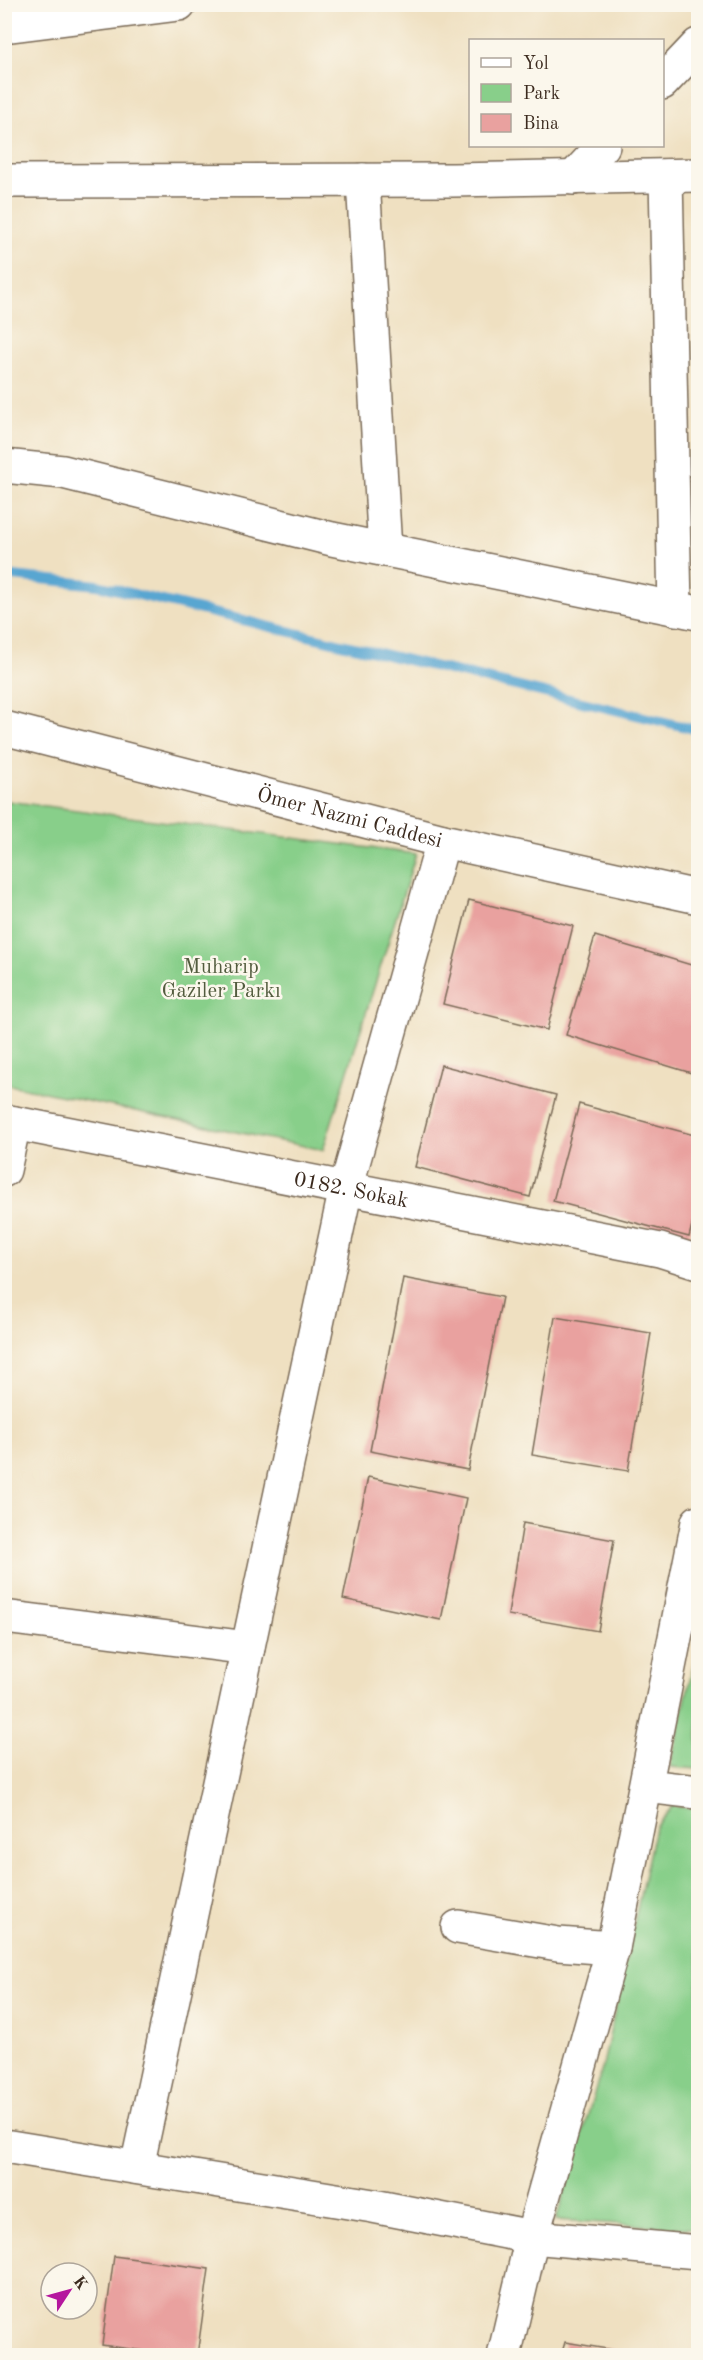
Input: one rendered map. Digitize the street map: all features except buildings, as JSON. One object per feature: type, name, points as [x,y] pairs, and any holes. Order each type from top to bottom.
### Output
[{"type":"street","points":[[4,26],[179,4]]},
{"type":"street","points":[[664,82],[699,45]]},
{"type":"street","points":[[573,178],[602,147]]},
{"type":"street","points":[[4,466],[63,472],[321,536],[687,611],[666,176]]},
{"type":"street","points":[[4,181],[699,176]]},
{"type":"street","points":[[363,180],[386,550]]},
{"type":"street","name":"Ömer Nazmi Caddesi","points":[[4,728],[443,841],[699,897]]},
{"type":"street","points":[[137,2167],[346,1188],[443,841]]},
{"type":"street","points":[[4,1170],[9,1122]]},
{"type":"street","name":"0182. Sokak","points":[[9,1122],[660,1250],[699,1262]]},
{"type":"street","points":[[504,2355],[532,2238],[613,1948],[699,1522]]},
{"type":"street","points":[[4,1617],[248,1648]]},
{"type":"street","points":[[646,1786],[699,1792]]},
{"type":"street","points":[[458,1927],[558,1944],[613,1948]]},
{"type":"street","points":[[4,2146],[373,2206],[532,2238],[699,2252]]},
{"type":"green space","name":"Muharip Gaziler Parkı","points":[[7,801],[416,854],[323,1150],[5,1084],[4,813]]},
{"type":"green space","points":[[698,1645],[698,1769],[670,1767]]},
{"type":"green space","points":[[673,1806],[698,1809],[698,2229],[556,2220],[603,2065],[655,1827]]},
{"type":"waterway","points":[[4,575],[97,585],[698,730]]}]
